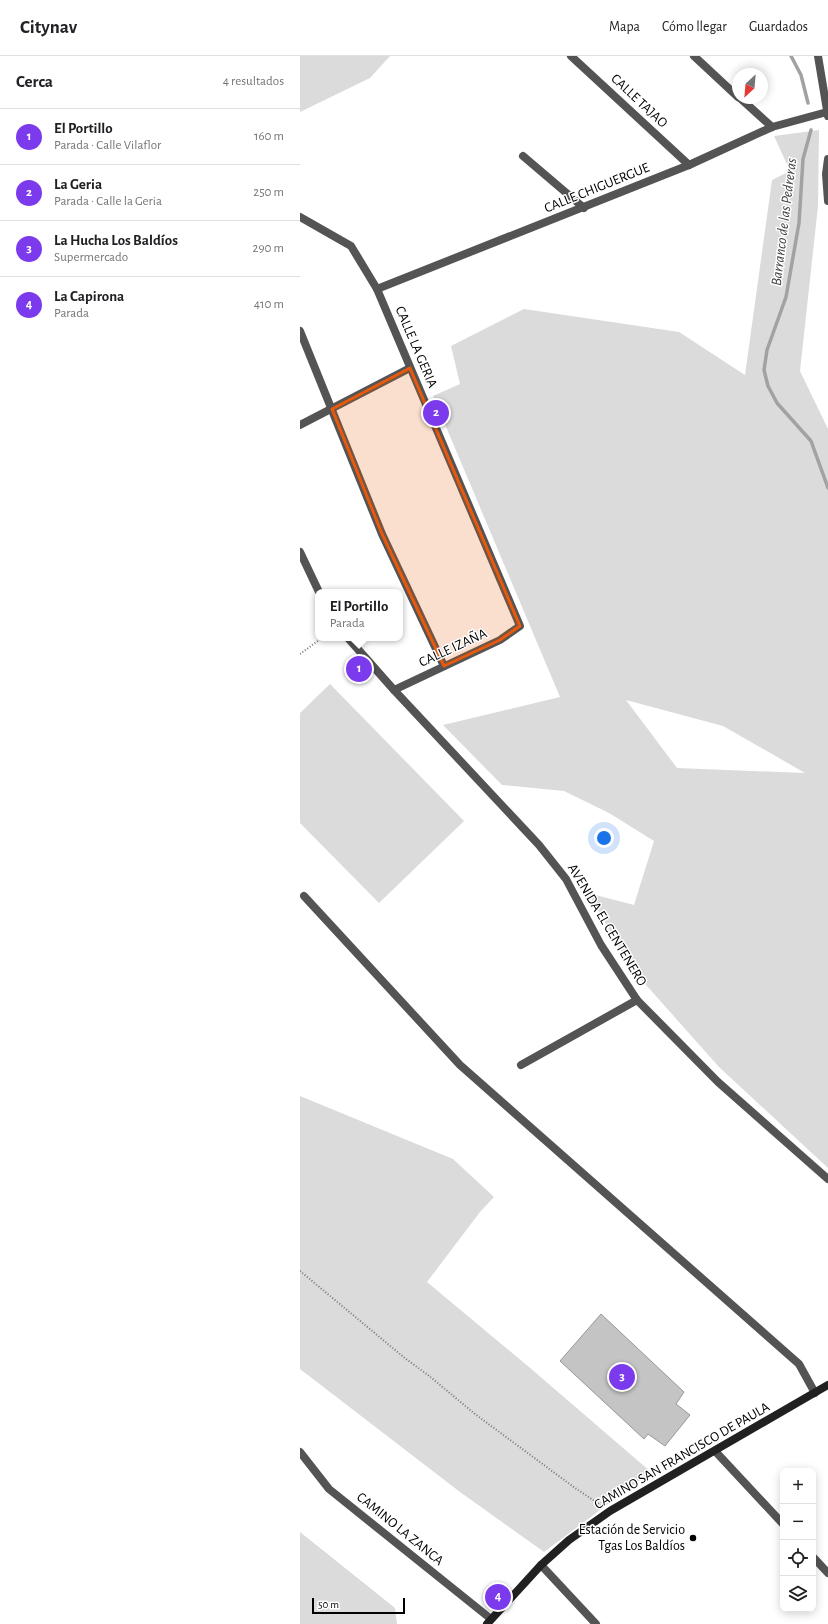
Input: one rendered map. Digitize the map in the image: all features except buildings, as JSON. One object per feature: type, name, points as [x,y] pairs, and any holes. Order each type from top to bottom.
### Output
[{"type":"main road","name":"CAMINO SAN FRANCISCO DE PAULA","points":[[489,1622],[541,1565],[569,1540],[610,1511],[828,1385]]},
{"type":"street","name":"CALLE TAJAO","points":[[572,56],[689,165]]},
{"type":"street","points":[[694,56],[732,91]]},
{"type":"street","points":[[818,56],[828,114]]},
{"type":"street","points":[[747,104],[772,127]]},
{"type":"street","name":"CALLE CHIGUERGUE","points":[[377,289],[689,165],[772,127],[828,114]]},
{"type":"street","points":[[523,156],[584,208]]},
{"type":"street","points":[[828,159],[826,174],[828,201]]},
{"type":"street","name":"CALLE LA GERIA","points":[[300,217],[350,246],[377,289],[520,626]]},
{"type":"street","points":[[300,331],[382,534],[444,666]]},
{"type":"street","points":[[300,426],[410,368]]},
{"type":"street","points":[[300,552],[318,589]]},
{"type":"street","name":"CALLE IZAÑA","points":[[394,690],[500,640],[520,626]]},
{"type":"street","name":"AVENIDA EL CENTENERO","points":[[351,641],[394,690],[539,844],[566,879],[601,945],[637,1000],[718,1082],[828,1179]]},
{"type":"street","points":[[304,896],[460,1065],[799,1364],[815,1393]]},
{"type":"street","points":[[521,1065],[637,1000]]},
{"type":"street","points":[[716,1450],[780,1521]]},
{"type":"street","name":"CAMINO LA ZANCA","points":[[300,1452],[328,1489],[489,1622]]},
{"type":"street","points":[[816,1560],[828,1573]]},
{"type":"street","points":[[541,1565],[596,1624]]},
{"type":"path","points":[[300,654],[318,641]]},
{"type":"path","points":[[300,1271],[474,1414],[575,1488],[610,1511]]},
{"type":"highlighted area","points":[[410,368],[520,626],[500,640],[444,666],[382,534],[332,409]]},
{"type":"shaded area","points":[[300,56],[390,56],[370,78],[300,112]]},
{"type":"shaded area","points":[[819,130],[818,206],[800,371],[828,429],[828,1168],[719,1067],[631,968],[588,893],[634,905],[654,841],[609,813],[564,791],[502,785],[443,725],[560,697],[433,396],[460,384],[451,346],[524,309],[679,332],[745,375],[772,180],[790,171],[774,136]],"holes":[[[626,700],[723,726],[805,773],[677,768]]]},
{"type":"shaded area","points":[[330,684],[464,821],[379,903],[300,823],[300,713]]},
{"type":"shaded area","points":[[300,1096],[453,1159],[494,1197],[480,1212],[427,1282],[651,1472],[544,1552],[460,1492],[300,1369]]},
{"type":"shaded area","points":[[300,1532],[395,1608],[397,1624],[300,1624]]},
{"type":"waterway","name":"Barranco de las Pedreras","points":[[791,56],[801,75],[808,103]]},
{"type":"waterway","name":"Barranco de las Pedreras","points":[[811,130],[803,159],[799,223],[786,297],[767,350],[764,370],[768,386],[777,403],[811,441],[828,488]]},
{"type":"place","name":"La Geria","points":[[436,413]]},
{"type":"place","name":"El Portillo","points":[[359,669]]},
{"type":"place","name":"La Hucha Los Baldíos","points":[[622,1377]]},
{"type":"place","name":"Estación de Servicio Tgas Los Baldíos","points":[[693,1538]]},
{"type":"place","name":"La Capirona","points":[[498,1597]]}]
